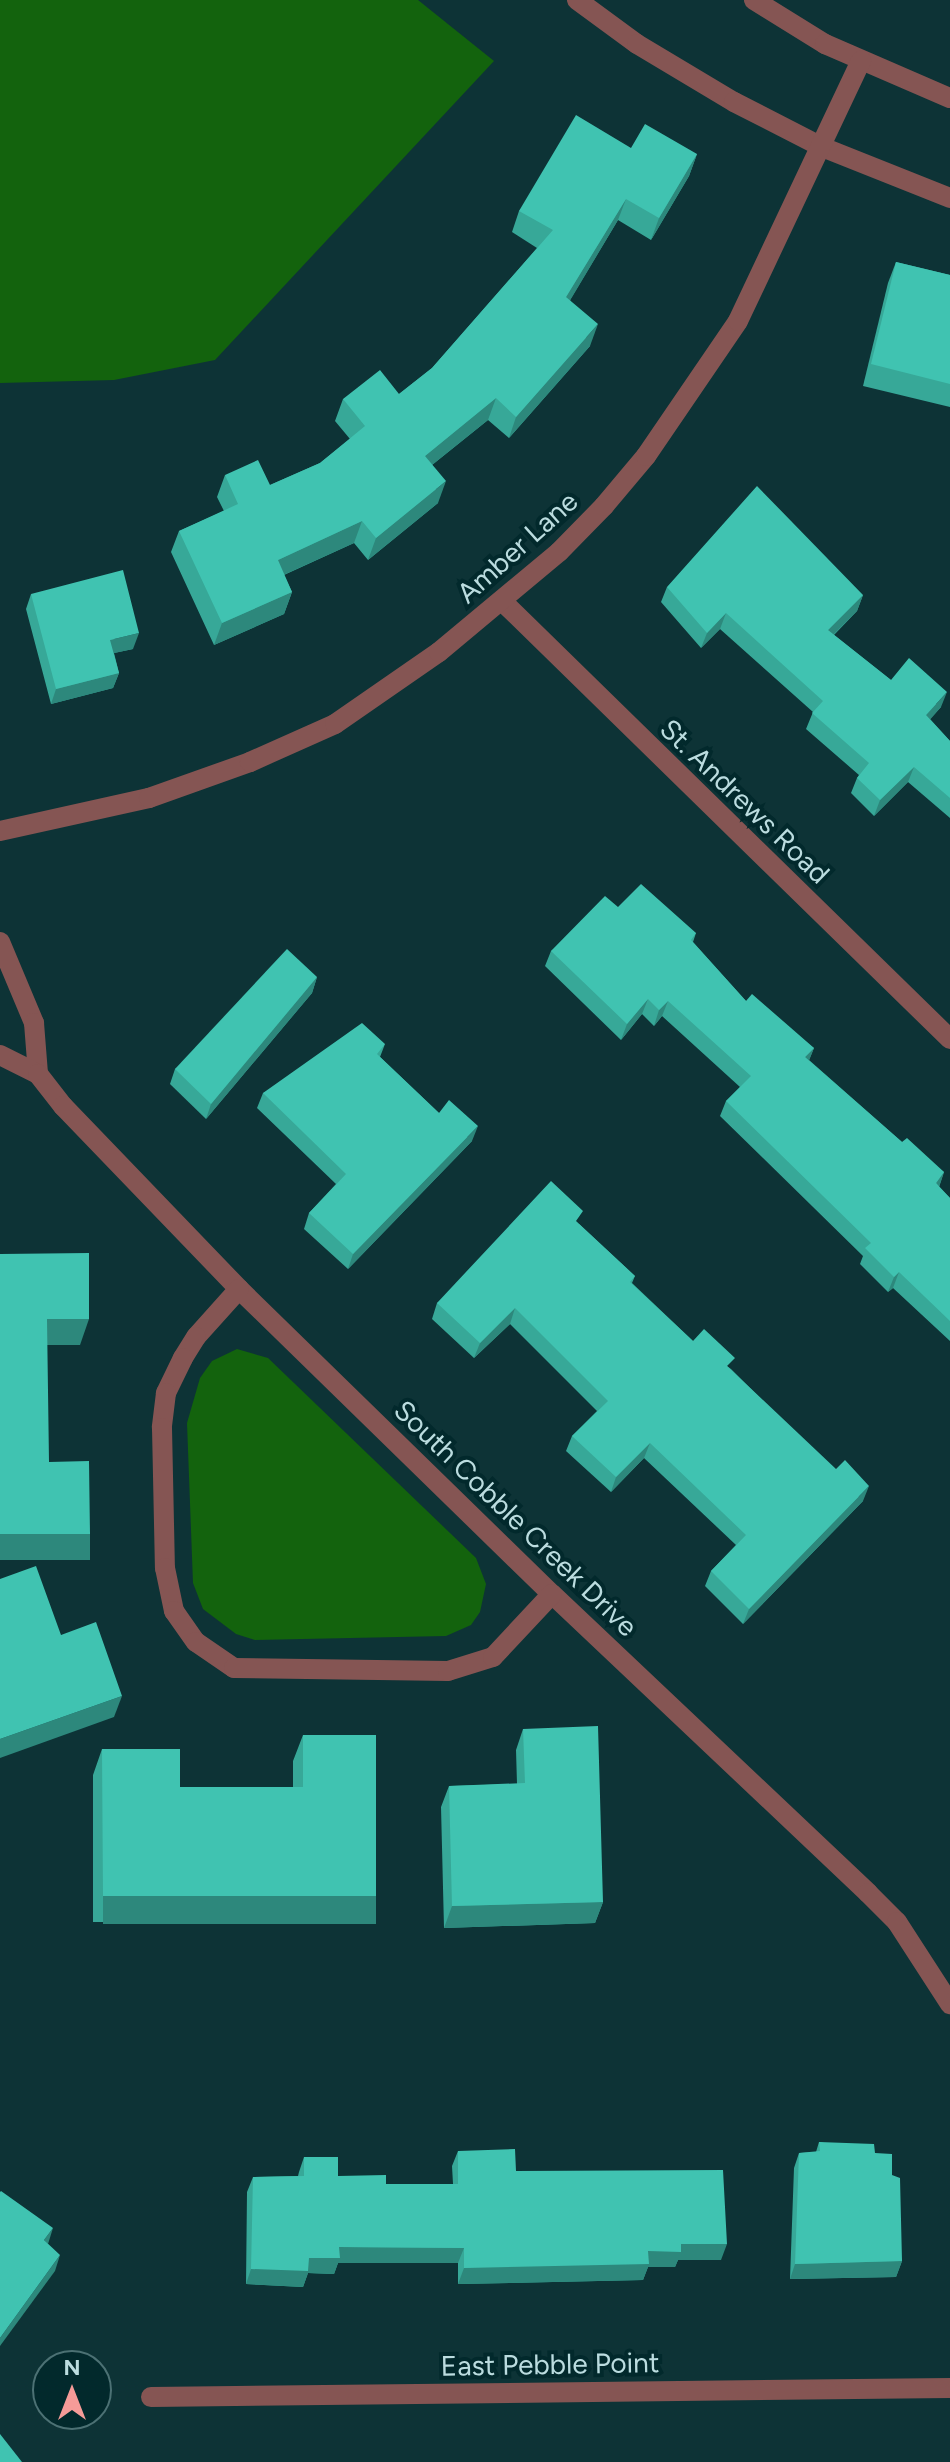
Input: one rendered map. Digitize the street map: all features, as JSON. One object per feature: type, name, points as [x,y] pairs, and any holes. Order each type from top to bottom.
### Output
[{"type":"street","points":[[577,0],[637,44],[734,102],[822,147],[950,198]]},
{"type":"street","points":[[754,0],[861,61],[950,98]]},
{"type":"street","name":"Amber Lane","points":[[0,831],[149,798],[250,762],[321,730],[439,652],[503,602],[604,506],[676,415],[738,321],[861,61]]},
{"type":"street","name":"St. Andrews Road","points":[[503,602],[950,1039]]},
{"type":"street","points":[[0,942],[34,1023],[38,1074]]},
{"type":"street","name":"South Cobble Creek Drive","points":[[0,1055],[38,1074],[63,1106],[239,1289],[552,1594],[868,1893],[897,1922],[950,2004]]},
{"type":"street","points":[[239,1289],[196,1337],[166,1393],[162,1428],[165,1568],[174,1611],[196,1642],[234,1668],[448,1671],[493,1657],[552,1594]]},
{"type":"street","name":"East Pebble Point","points":[[151,2397],[950,2388]]},
{"type":"green space","points":[[0,0],[418,0],[494,61],[215,360],[114,380],[0,383]]},
{"type":"green space","points":[[237,1349],[268,1358],[476,1558],[486,1584],[480,1612],[471,1625],[446,1636],[255,1640],[236,1634],[203,1609],[193,1583],[187,1423],[200,1378],[212,1361]]},
{"type":"building","points":[[576,115],[631,148],[645,124],[697,154],[659,218],[626,199],[566,297],[598,324],[516,417],[496,398],[425,456],[446,481],[376,538],[362,521],[278,560],[292,592],[222,623],[179,531],[238,504],[225,475],[258,460],[270,485],[320,463],[365,426],[343,399],[380,370],[399,394],[432,368],[553,230],[519,211]]},
{"type":"building","points":[[896,262],[950,275],[950,384],[871,364]]},
{"type":"building","points":[[757,486],[863,595],[828,630],[891,680],[909,658],[947,692],[926,715],[950,741],[950,798],[914,767],[880,800],[857,778],[869,763],[812,713],[823,701],[726,613],[707,633],[667,587]]},
{"type":"building","points":[[123,570],[139,633],[110,640],[119,673],[56,689],[31,594]]},
{"type":"building","points":[[641,884],[696,933],[691,940],[746,1001],[752,994],[814,1048],[805,1057],[902,1142],[907,1138],[944,1172],[936,1183],[950,1198],[950,1321],[899,1272],[894,1277],[865,1248],[871,1243],[726,1101],[751,1076],[668,1001],[659,1010],[648,999],[627,1024],[551,951],[605,896],[618,907]]},
{"type":"building","points":[[287,949],[317,977],[211,1104],[175,1069]]},
{"type":"building","points":[[362,1023],[385,1044],[377,1054],[439,1113],[449,1100],[478,1126],[353,1254],[309,1213],[346,1174],[263,1093]]},
{"type":"building","points":[[551,1181],[583,1211],[576,1221],[635,1276],[630,1282],[693,1341],[704,1329],[735,1358],[727,1366],[836,1469],[845,1460],[869,1486],[749,1609],[711,1571],[746,1535],[650,1443],[616,1477],[572,1436],[608,1401],[515,1308],[480,1343],[437,1303]]},
{"type":"building","points":[[89,1253],[89,1319],[47,1319],[49,1462],[89,1461],[90,1534],[0,1534],[0,1254]]},
{"type":"building","points":[[36,1566],[61,1635],[96,1622],[122,1696],[0,1739],[0,1579]]},
{"type":"building","points":[[598,1726],[603,1902],[452,1906],[449,1786],[525,1783],[523,1729]]},
{"type":"building","points":[[303,1735],[376,1735],[376,1896],[103,1896],[102,1749],[180,1749],[180,1787],[303,1787]]},
{"type":"building","points":[[819,2142],[874,2144],[875,2153],[892,2154],[892,2175],[900,2178],[902,2261],[795,2264],[799,2153],[820,2151]]},
{"type":"building","points":[[515,2149],[516,2171],[723,2170],[727,2244],[681,2244],[681,2252],[648,2251],[649,2264],[464,2268],[464,2248],[339,2247],[340,2258],[309,2258],[308,2271],[251,2269],[253,2177],[304,2176],[304,2157],[338,2157],[338,2176],[386,2175],[386,2184],[458,2184],[458,2151]]},
{"type":"building","points":[[0,2192],[53,2228],[44,2240],[60,2255],[0,2338]]},
{"type":"building","points":[[0,2434],[22,2462],[0,2462]]}]
